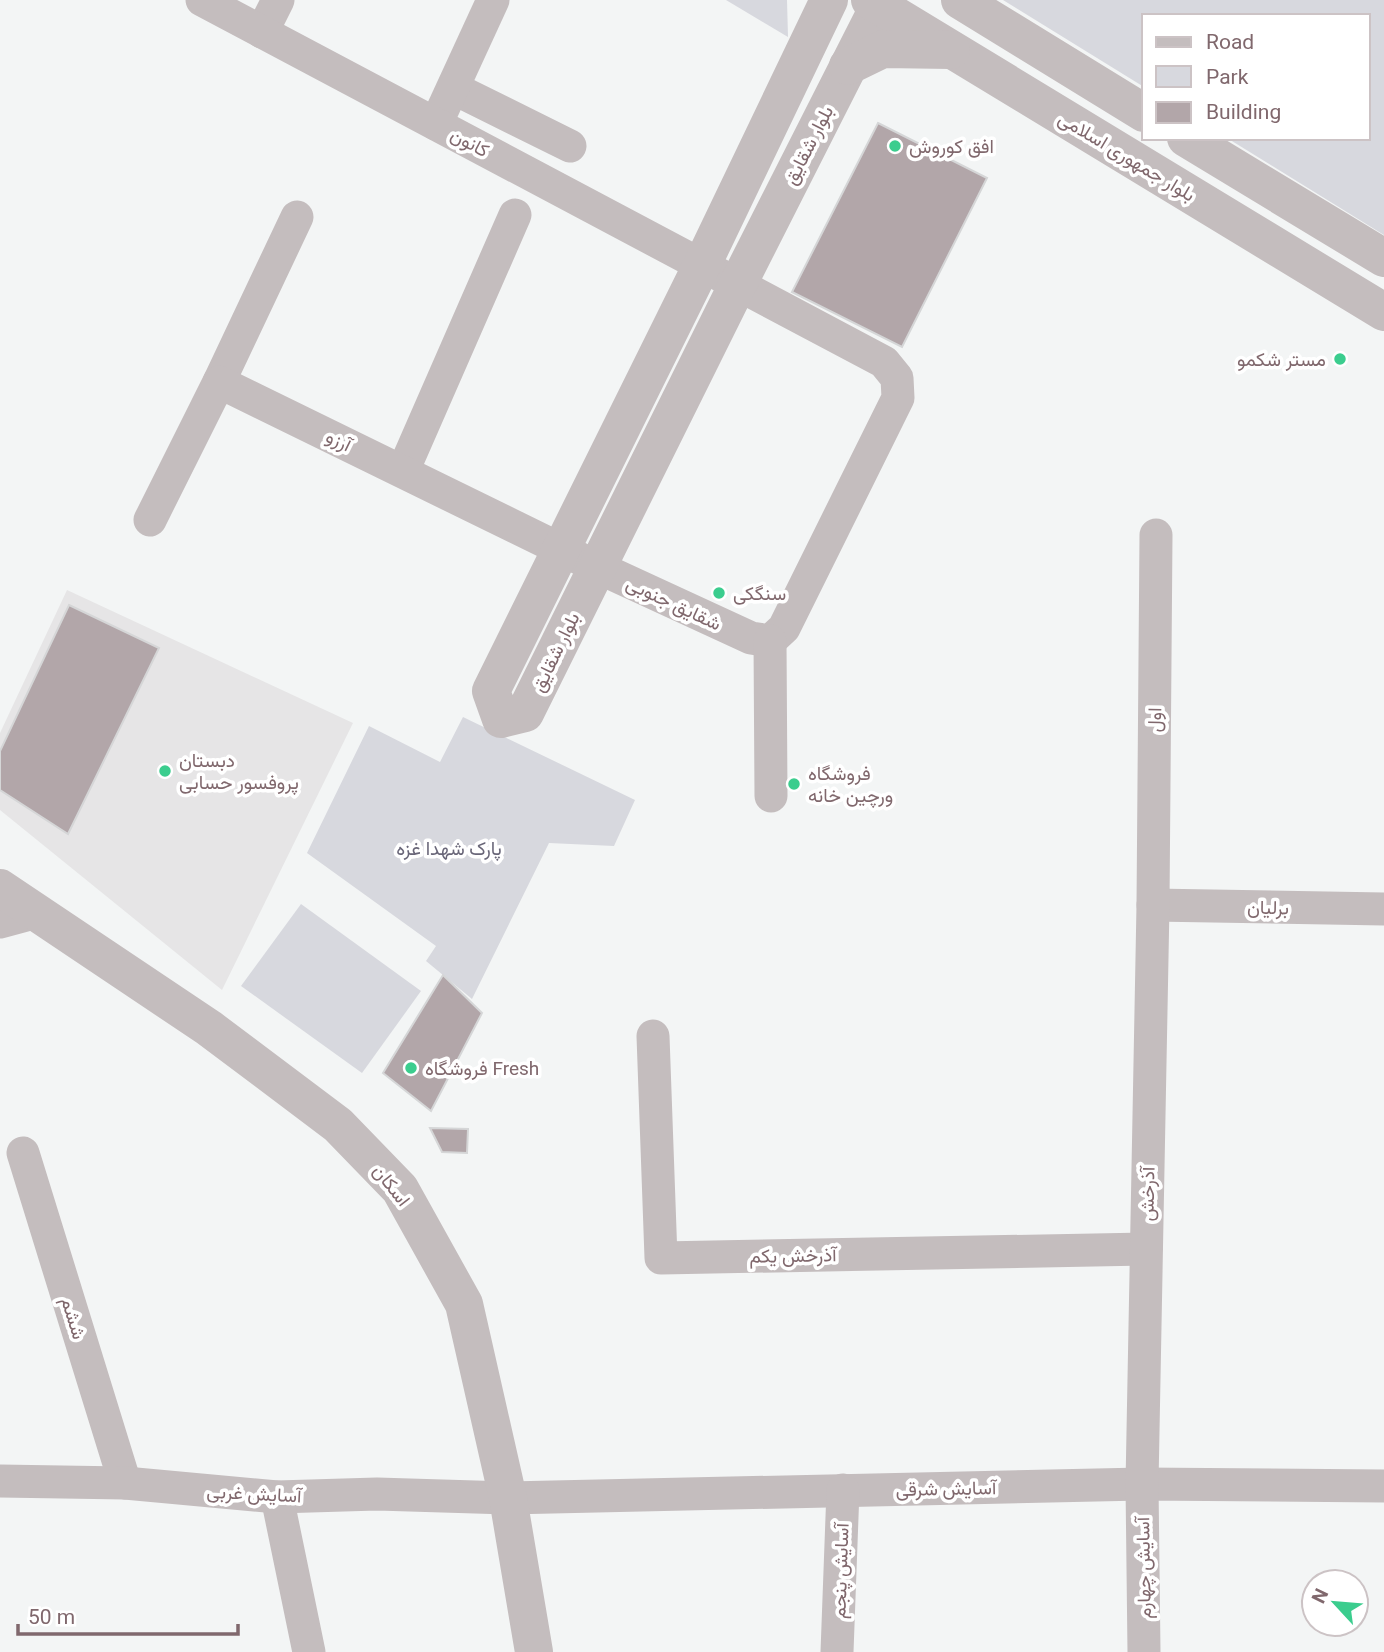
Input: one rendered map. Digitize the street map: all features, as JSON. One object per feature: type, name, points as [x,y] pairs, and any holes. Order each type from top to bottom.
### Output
[{"type":"street","name":"کانون","points":[[202,0],[738,284]]},
{"type":"street","points":[[262,32],[278,0]]},
{"type":"street","points":[[436,124],[493,0]]},
{"type":"street","points":[[799,0],[808,44]]},
{"type":"street","name":"بلوار شقایق","points":[[829,0],[702,265],[491,691],[500,719],[525,713],[848,66],[877,2]]},
{"type":"street","name":"بلوار جمهوری اسلامی","points":[[877,2],[953,51],[1384,312]]},
{"type":"street","points":[[967,3],[1142,112]]},
{"type":"street","points":[[848,66],[883,49],[953,51]]},
{"type":"street","points":[[453,88],[570,146]]},
{"type":"street","points":[[1189,140],[1384,258]]},
{"type":"street","points":[[402,471],[515,215]]},
{"type":"street","points":[[150,520],[298,217]]},
{"type":"street","points":[[738,284],[884,362],[897,378],[898,398],[784,628],[760,640],[771,796]]},
{"type":"street","name":"آرزو","points":[[219,382],[597,567]]},
{"type":"street","name":"اول","points":[[1153,905],[1156,535]]},
{"type":"street","name":"شقایق جنوبی","points":[[597,567],[760,640]]},
{"type":"street","name":"اسکان","points":[[0,888],[209,1028],[327,1117],[400,1189],[464,1304],[508,1498],[534,1652]]},
{"type":"street","name":"برلیان","points":[[1153,905],[1384,909]]},
{"type":"street","name":"آذرخش","points":[[1142,1484],[1153,905]]},
{"type":"street","points":[[0,922],[37,912]]},
{"type":"street","name":"آذرخش یکم","points":[[653,1036],[661,1258],[1146,1249]]},
{"type":"street","name":"ششم","points":[[23,1153],[125,1483]]},
{"type":"street","name":"آسایش غربی","points":[[0,1480],[125,1483],[277,1497],[377,1494],[508,1498]]},
{"type":"street","name":"آسایش شرقی","points":[[508,1498],[1142,1484],[1384,1486]]},
{"type":"street","name":"آسایش چهارم","points":[[1142,1484],[1144,1652]]},
{"type":"street","name":"آسایش پنجم","points":[[837,1652],[843,1490]]},
{"type":"street","points":[[277,1497],[309,1652]]},
{"type":"shaded area","name":"دبستان پروفسور حسابی","points":[[67,590],[353,723],[222,990],[0,810],[0,733]]},
{"type":"green space","points":[[726,0],[787,0],[788,37]]},
{"type":"green space","points":[[1003,0],[1384,0],[1384,235],[1230,140],[1370,140],[1370,14],[1142,14],[1142,86]]},
{"type":"green space","name":"پارک شهدا غزه","points":[[463,717],[635,800],[614,846],[549,843],[472,999],[426,961],[436,946],[307,853],[369,726],[440,762]]},
{"type":"green space","points":[[301,904],[421,991],[362,1073],[241,986]]},
{"type":"building","points":[[878,123],[987,178],[902,347],[792,292]]},
{"type":"building","points":[[69,605],[159,648],[68,834],[0,790],[0,751]]},
{"type":"building","points":[[443,975],[482,1013],[431,1111],[383,1073]]},
{"type":"building","points":[[430,1128],[468,1129],[467,1153],[442,1152]]},
{"type":"place","name":"افق کوروش","points":[[895,146]]},
{"type":"place","name":"مستر شکمو","points":[[1340,359]]},
{"type":"place","name":"سنگکی","points":[[719,593]]},
{"type":"place","name":"دبستان پروفسور حسابی","points":[[165,771]]},
{"type":"place","name":"فروشگاه ورچین خانه","points":[[794,784]]},
{"type":"place","name":"فروشگاه Fresh","points":[[411,1068]]}]
